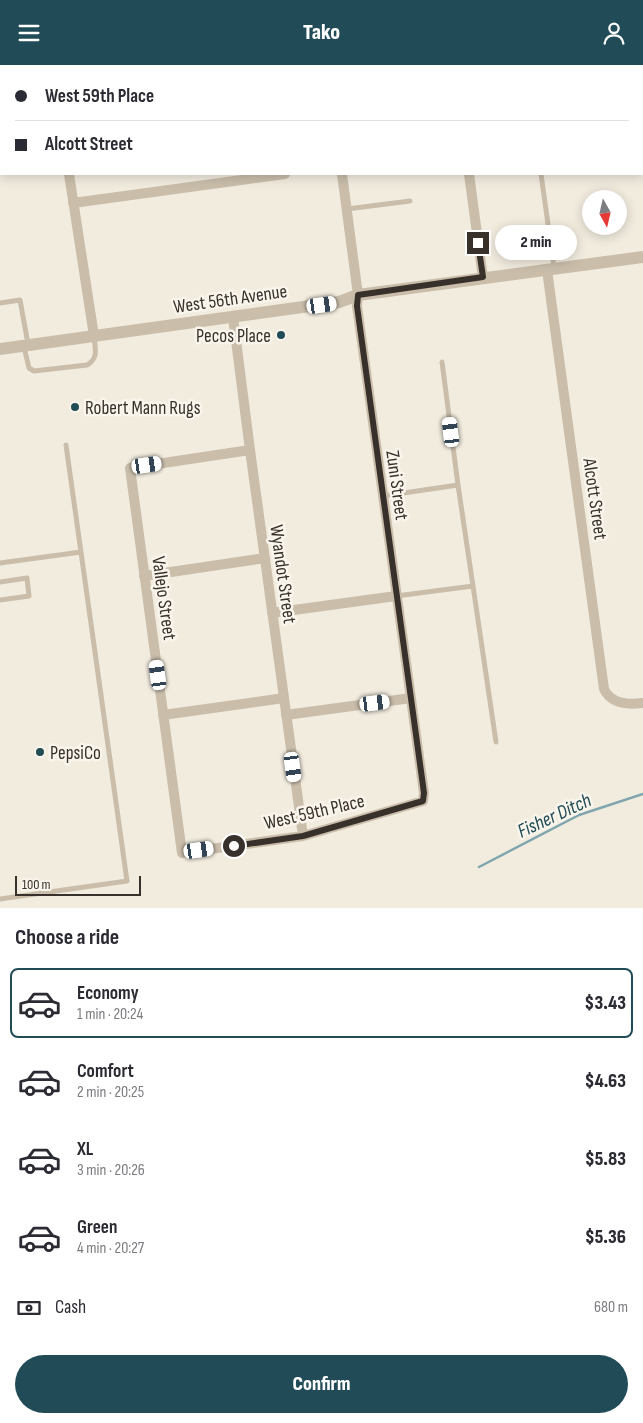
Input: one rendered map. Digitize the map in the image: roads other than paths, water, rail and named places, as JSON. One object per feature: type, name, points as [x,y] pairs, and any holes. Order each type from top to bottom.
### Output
[{"type":"street","points":[[69,175],[94,336]]},
{"type":"street","points":[[73,203],[278,175]]},
{"type":"street","name":"Zuni Street","points":[[342,175],[358,295],[357,306],[424,793],[423,801]]},
{"type":"street","points":[[469,175],[483,277]]},
{"type":"street","name":"West 56th Avenue","points":[[0,349],[339,302],[358,295],[483,277],[643,257]]},
{"type":"street","name":"Alcott Street","points":[[551,269],[604,689],[616,701],[625,704],[643,703]]},
{"type":"street","name":"Wyandot Street","points":[[233,317],[303,836]]},
{"type":"street","name":"Vallejo Street","points":[[182,853],[130,468],[250,450]]},
{"type":"street","points":[[144,576],[264,558]]},
{"type":"street","points":[[272,613],[396,596]]},
{"type":"street","points":[[163,715],[284,698]]},
{"type":"street","points":[[286,715],[410,699]]},
{"type":"street","name":"West 59th Place","points":[[182,853],[303,836],[423,801]]},
{"type":"lane","points":[[542,175],[551,269]]},
{"type":"lane","points":[[347,209],[410,201]]},
{"type":"lane","points":[[0,303],[20,300],[29,368],[34,371],[39,372],[87,365],[96,356],[94,336]]},
{"type":"lane","points":[[442,362],[496,742]]},
{"type":"lane","points":[[0,899],[127,881],[66,445]]},
{"type":"lane","points":[[382,496],[458,485]]},
{"type":"lane","points":[[0,563],[81,552]]},
{"type":"lane","points":[[0,582],[27,579],[29,596],[0,600]]},
{"type":"lane","points":[[396,596],[473,586]]},
{"type":"waterway","name":"Fisher Ditch","points":[[479,867],[579,815],[643,794]]},
{"type":"place","name":"Pecos Place","points":[[281,335]]},
{"type":"place","name":"Robert Mann Rugs","points":[[75,407]]},
{"type":"place","name":"PepsiCo","points":[[40,752]]}]
